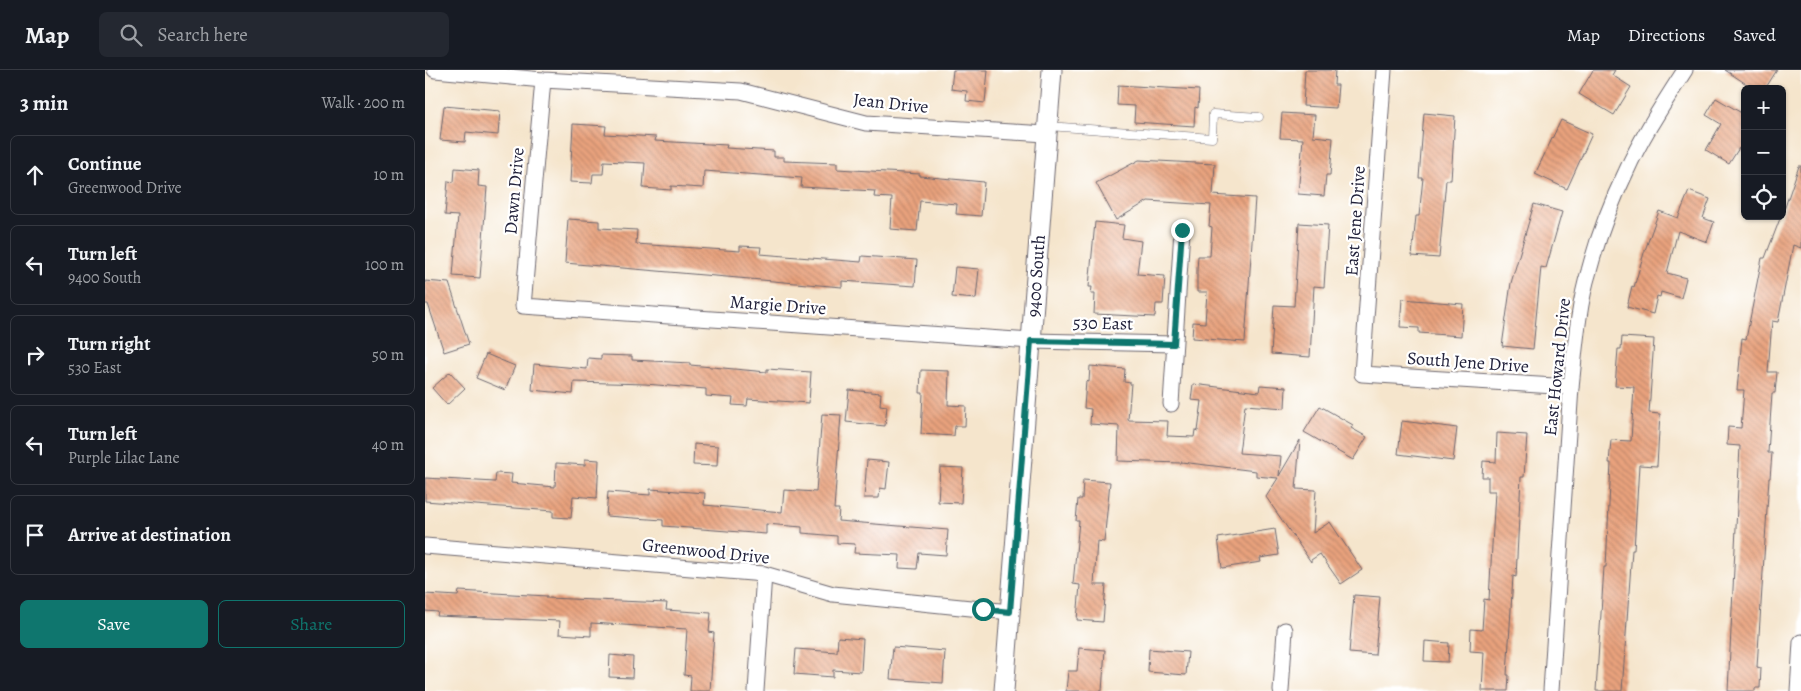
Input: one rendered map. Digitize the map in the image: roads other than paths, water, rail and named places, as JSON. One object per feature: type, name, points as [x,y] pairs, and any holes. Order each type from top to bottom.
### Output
[{"type":"street","name":"Jean Drive","points":[[435,70],[543,80],[741,91],[867,123],[1046,130]]},
{"type":"street","name":"9400 South","points":[[1004,691],[1052,70]]},
{"type":"street","name":"East Jene Drive","points":[[1362,374],[1384,70]]},
{"type":"street","name":"East Howard Drive","points":[[1551,691],[1571,387],[1576,338],[1588,273],[1606,218],[1630,163],[1651,123],[1685,70]]},
{"type":"street","name":"Dawn Drive","points":[[523,306],[543,80]]},
{"type":"street","points":[[1171,404],[1182,230]]},
{"type":"street","name":"Margie Drive","points":[[523,306],[1031,341]]},
{"type":"street","name":"530 East","points":[[1031,341],[1174,344]]},
{"type":"street","name":"South Jene Drive","points":[[1362,374],[1571,387]]},
{"type":"street","name":"Greenwood Drive","points":[[425,546],[764,574],[833,594],[1010,612]]},
{"type":"street","points":[[756,691],[764,574]]},
{"type":"street","points":[[1281,691],[1285,630]]},
{"type":"street","points":[[1798,691],[1801,642]]},
{"type":"lane","points":[[1046,130],[1211,138],[1213,114],[1259,117]]}]
